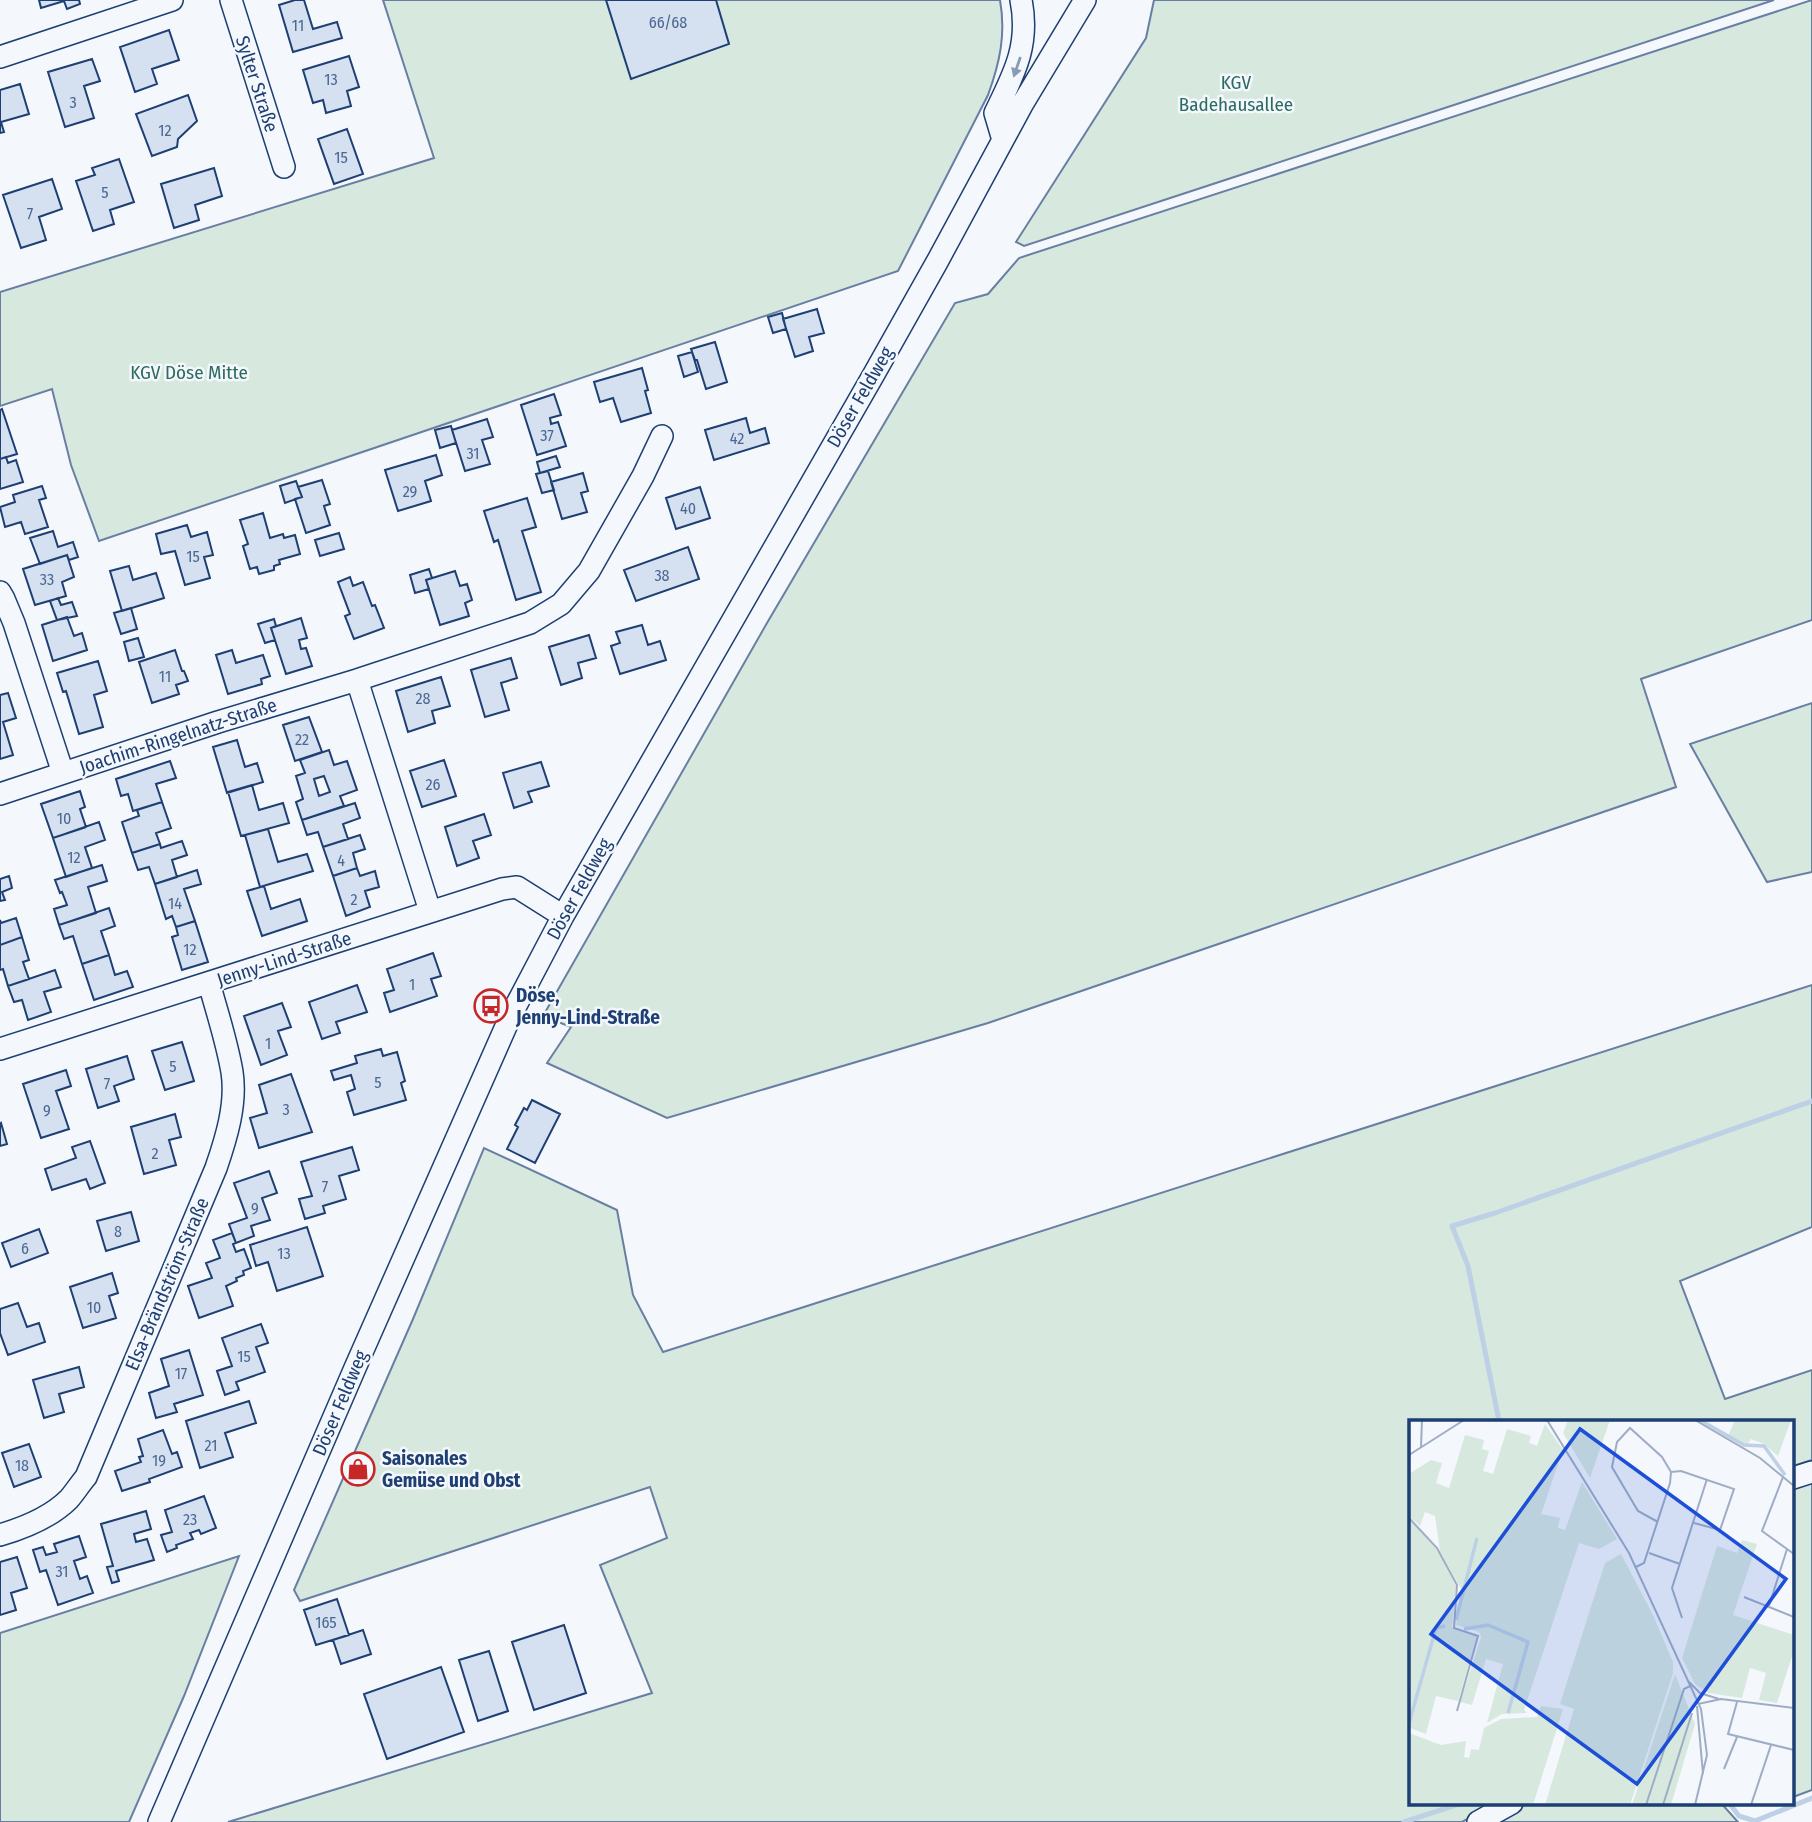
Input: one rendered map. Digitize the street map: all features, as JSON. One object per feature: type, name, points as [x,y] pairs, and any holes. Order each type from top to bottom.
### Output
[{"type":"street","points":[[0,57],[172,0]]},
{"type":"street","name":"Sylter Straße","points":[[230,0],[284,167]]},
{"type":"street","points":[[1003,140],[995,113],[1020,60],[1024,15],[1021,0]]},
{"type":"street","name":"Döser Feldweg","points":[[159,1822],[360,1355],[511,1015],[563,916],[874,374],[1050,55],[1085,0]]},
{"type":"street","name":"Joachim-Ringelnatz-Straße","points":[[0,794],[530,623],[561,604],[595,564],[662,436]]},
{"type":"street","points":[[0,592],[14,623],[63,773]]},
{"type":"street","points":[[357,680],[430,911]]},
{"type":"street","name":"Jenny-Lind-Straße","points":[[0,1049],[502,889],[517,887],[563,916]]},
{"type":"street","name":"Elsa-Brändström-Straße","points":[[0,1535],[49,1513],[68,1499],[86,1477],[216,1168],[225,1142],[233,1096],[232,1073],[209,983]]},
{"type":"street","points":[[1794,1478],[1812,1472]]},
{"type":"street","points":[[1478,1822],[1510,1804]]},
{"type":"green space","name":"KGV Döse Mitte","points":[[383,0],[1000,0],[1002,36],[999,59],[988,95],[898,271],[99,541],[71,465],[52,389],[0,406],[0,292],[434,158]]},
{"type":"green space","name":"KGV Badehausallee","points":[[1154,0],[1774,0],[1024,246],[1016,242],[1146,38]]},
{"type":"green space","points":[[1812,0],[1812,620],[1641,679],[1676,787],[988,1023],[667,1118],[547,1063],[571,1027],[543,1016],[767,623],[955,303],[988,294],[1019,258]]},
{"type":"green space","points":[[1812,703],[1812,872],[1767,882],[1690,744]]},
{"type":"green space","points":[[1812,985],[1812,1227],[1680,1281],[1725,1399],[1812,1370],[1812,1460],[1794,1466],[1794,1420],[1409,1420],[1409,1804],[1495,1804],[1462,1822],[228,1822],[652,1693],[600,1565],[667,1538],[650,1487],[300,1601],[294,1590],[413,1319],[484,1148],[617,1210],[633,1295],[663,1352]]},
{"type":"green space","points":[[1812,1478],[1812,1790],[1794,1797],[1794,1484]]},
{"type":"green space","points":[[239,1556],[184,1696],[129,1822],[0,1822],[0,1633]]},
{"type":"green space","points":[[1525,1804],[1722,1804],[1738,1822],[1492,1822]]},
{"type":"building","points":[[39,0],[79,0],[80,4],[67,9],[64,1],[41,8]]},
{"type":"building","points":[[304,0],[313,29],[337,22],[342,38],[293,52],[279,5]]},
{"type":"building","points":[[606,0],[716,0],[729,44],[631,79]]},
{"type":"building","points":[[169,30],[179,60],[152,69],[157,84],[135,92],[120,47]]},
{"type":"building","points":[[349,56],[359,87],[347,91],[351,106],[326,113],[323,100],[313,103],[303,70]]},
{"type":"building","points":[[92,59],[100,81],[84,86],[94,118],[65,127],[48,72]]},
{"type":"building","points":[[20,84],[29,114],[1,122],[4,132],[0,133],[0,90]]},
{"type":"building","points":[[188,95],[197,121],[178,139],[177,147],[152,156],[136,114]]},
{"type":"building","points":[[347,129],[363,174],[334,184],[318,139]]},
{"type":"building","points":[[119,159],[134,202],[110,210],[114,224],[93,231],[76,181],[95,175],[92,168]]},
{"type":"building","points":[[214,168],[222,196],[195,205],[199,220],[174,228],[161,184]]},
{"type":"building","points":[[52,179],[62,209],[39,217],[46,240],[21,248],[3,195]]},
{"type":"building","points":[[817,309],[824,333],[809,337],[813,351],[795,357],[783,319]]},
{"type":"building","points":[[782,313],[786,329],[773,333],[768,317]]},
{"type":"building","points":[[715,342],[727,382],[706,389],[691,349]]},
{"type":"building","points":[[692,352],[698,372],[684,377],[678,356]]},
{"type":"building","points":[[642,368],[651,413],[621,422],[613,398],[600,402],[594,382]]},
{"type":"building","points":[[554,394],[561,415],[550,418],[551,424],[558,422],[566,446],[537,455],[521,405]]},
{"type":"building","points":[[2,409],[17,454],[0,459],[0,410]]},
{"type":"building","points":[[746,418],[750,433],[765,428],[769,443],[714,460],[705,430]]},
{"type":"building","points":[[487,419],[493,437],[482,440],[490,464],[465,471],[452,430]]},
{"type":"building","points":[[451,426],[456,443],[440,448],[435,430]]},
{"type":"building","points":[[436,455],[442,475],[425,481],[431,501],[398,511],[385,470]]},
{"type":"building","points":[[556,456],[560,467],[540,473],[537,462]]},
{"type":"building","points":[[6,457],[8,463],[16,460],[23,482],[0,489],[0,459]]},
{"type":"building","points":[[548,471],[554,490],[542,493],[536,474]]},
{"type":"building","points":[[583,473],[588,491],[581,493],[587,512],[562,519],[551,482]]},
{"type":"building","points":[[322,480],[330,504],[324,506],[330,525],[306,533],[295,499],[302,497],[298,487]]},
{"type":"building","points":[[296,481],[302,497],[285,503],[280,486]]},
{"type":"building","points":[[42,486],[46,498],[39,500],[48,527],[25,534],[21,522],[5,527],[0,507],[15,502],[13,495]]},
{"type":"building","points":[[700,487],[710,518],[676,529],[666,498]]},
{"type":"building","points":[[527,498],[536,527],[522,531],[541,592],[516,600],[498,540],[494,542],[484,511]]},
{"type":"building","points":[[263,513],[270,538],[283,534],[284,538],[295,535],[300,554],[279,560],[280,564],[274,566],[274,570],[259,574],[257,567],[250,569],[243,546],[248,544],[240,520]]},
{"type":"building","points":[[187,525],[191,537],[207,532],[213,555],[204,557],[210,578],[185,585],[175,551],[161,554],[156,534]]},
{"type":"building","points":[[53,531],[58,547],[73,542],[78,557],[69,560],[67,555],[40,564],[30,538]]},
{"type":"building","points":[[339,533],[344,549],[320,556],[315,540]]},
{"type":"building","points":[[688,547],[699,579],[636,601],[624,570]]},
{"type":"building","points":[[67,555],[74,577],[62,582],[66,596],[35,605],[23,569]]},
{"type":"building","points":[[129,566],[133,580],[156,573],[164,598],[122,611],[110,571]]},
{"type":"building","points":[[429,569],[432,578],[426,580],[429,589],[415,593],[410,575]]},
{"type":"building","points":[[455,571],[460,586],[467,584],[472,600],[465,603],[469,616],[440,625],[426,580]]},
{"type":"building","points":[[350,577],[353,586],[363,582],[384,628],[354,639],[345,616],[350,614],[338,582]]},
{"type":"building","points":[[58,598],[61,605],[72,602],[77,616],[57,620],[50,601]]},
{"type":"building","points":[[131,608],[137,629],[121,634],[114,613]]},
{"type":"building","points":[[67,617],[74,636],[82,633],[87,650],[53,661],[42,625]]},
{"type":"building","points":[[301,618],[307,638],[299,640],[301,649],[306,648],[312,666],[286,674],[271,628]]},
{"type":"building","points":[[274,619],[276,626],[271,628],[275,640],[265,643],[258,624]]},
{"type":"building","points":[[642,625],[648,645],[660,641],[666,660],[620,674],[611,646],[620,643],[616,632]]},
{"type":"building","points":[[589,635],[596,658],[578,663],[582,678],[561,685],[549,647]]},
{"type":"building","points":[[138,638],[144,657],[129,661],[124,642]]},
{"type":"building","points":[[175,650],[188,681],[176,685],[179,694],[152,703],[139,662]]},
{"type":"building","points":[[232,650],[236,663],[263,655],[270,676],[261,679],[262,684],[228,694],[216,655]]},
{"type":"building","points":[[511,658],[517,678],[501,683],[509,710],[485,717],[471,670]]},
{"type":"building","points":[[98,661],[107,691],[94,695],[103,727],[79,734],[66,691],[63,692],[57,673]]},
{"type":"building","points":[[441,677],[450,706],[432,711],[435,723],[408,732],[396,691]]},
{"type":"building","points":[[8,693],[16,718],[3,722],[13,755],[0,759],[0,695]]},
{"type":"building","points":[[309,717],[322,752],[295,761],[283,725]]},
{"type":"building","points":[[237,740],[245,767],[257,763],[263,782],[227,793],[213,747]]},
{"type":"building","points":[[329,750],[334,765],[347,761],[357,790],[340,796],[344,806],[302,820],[296,802],[303,799],[296,776],[305,773],[300,760]],"holes":[[[324,776],[330,792],[319,796],[314,779]]]},
{"type":"building","points":[[444,760],[456,796],[422,807],[410,771]]},
{"type":"building","points":[[170,761],[176,778],[156,784],[162,802],[133,811],[128,794],[121,796],[116,779]]},
{"type":"building","points":[[541,762],[549,786],[528,792],[532,802],[514,808],[503,773]]},
{"type":"building","points":[[252,785],[259,810],[283,803],[289,823],[241,836],[228,792]]},
{"type":"building","points":[[80,791],[85,807],[80,809],[86,827],[53,838],[41,804]]},
{"type":"building","points":[[162,802],[171,828],[156,833],[160,844],[132,853],[122,822],[139,816],[137,810]]},
{"type":"building","points":[[355,803],[360,818],[343,824],[348,839],[323,847],[318,832],[307,835],[302,820]]},
{"type":"building","points":[[484,814],[491,835],[473,841],[479,858],[457,866],[445,827]]},
{"type":"building","points":[[99,822],[105,840],[85,847],[92,868],[66,877],[53,838]]},
{"type":"building","points":[[268,829],[278,862],[307,854],[313,871],[260,887],[245,835]]},
{"type":"building","points":[[360,835],[365,849],[353,853],[357,868],[333,876],[323,847]]},
{"type":"building","points":[[182,841],[187,855],[172,860],[177,877],[155,884],[149,867],[138,870],[132,853],[160,844],[161,848]]},
{"type":"building","points":[[102,865],[107,881],[88,887],[96,913],[59,925],[54,909],[67,905],[55,880]]},
{"type":"building","points":[[357,868],[360,876],[375,871],[379,887],[365,891],[370,907],[346,916],[333,876]]},
{"type":"building","points":[[197,870],[201,884],[184,889],[195,921],[176,927],[172,916],[166,919],[155,884]]},
{"type":"building","points":[[9,876],[12,888],[2,892],[5,900],[0,901],[0,879]]},
{"type":"building","points":[[264,886],[271,909],[300,899],[307,921],[262,936],[247,891]]},
{"type":"building","points":[[109,908],[115,926],[101,931],[109,955],[82,964],[73,936],[64,939],[59,925]]},
{"type":"building","points":[[16,918],[22,937],[0,945],[0,920],[1,923]]},
{"type":"building","points":[[195,921],[208,962],[182,970],[172,937],[178,935],[176,927]]},
{"type":"building","points":[[22,937],[29,960],[23,962],[29,979],[8,986],[3,969],[0,970],[0,945]]},
{"type":"building","points":[[433,953],[441,976],[431,979],[437,996],[390,1012],[384,993],[394,990],[387,969]]},
{"type":"building","points":[[109,955],[115,975],[127,971],[133,987],[94,1000],[82,964]]},
{"type":"building","points":[[55,970],[61,987],[44,992],[51,1012],[28,1020],[22,1000],[14,1002],[8,986]]},
{"type":"building","points":[[357,985],[367,1012],[336,1022],[340,1033],[322,1039],[309,1002]]},
{"type":"building","points":[[282,1003],[291,1027],[278,1031],[287,1055],[261,1065],[244,1016]]},
{"type":"building","points":[[182,1042],[194,1081],[165,1090],[152,1051]]},
{"type":"building","points":[[381,1049],[383,1056],[397,1052],[405,1081],[401,1083],[406,1100],[354,1115],[347,1092],[355,1089],[351,1075],[334,1080],[331,1071],[357,1063],[355,1056]]},
{"type":"building","points":[[127,1056],[134,1079],[114,1086],[119,1101],[98,1108],[86,1069]]},
{"type":"building","points":[[66,1070],[71,1086],[56,1091],[69,1129],[41,1138],[23,1084]]},
{"type":"building","points":[[291,1074],[312,1132],[259,1148],[250,1118],[267,1113],[259,1085]]},
{"type":"building","points":[[532,1100],[560,1114],[535,1163],[507,1149],[518,1127],[515,1125],[524,1108],[527,1110]]},
{"type":"building","points":[[175,1114],[181,1137],[169,1140],[176,1165],[144,1174],[131,1127]]},
{"type":"building","points":[[0,1124],[7,1144],[0,1146]]},
{"type":"building","points":[[90,1141],[105,1183],[90,1189],[86,1179],[52,1190],[45,1169],[76,1158],[72,1147]]},
{"type":"building","points":[[352,1147],[359,1170],[339,1176],[346,1199],[323,1206],[325,1213],[305,1219],[299,1199],[312,1196],[301,1162]]},
{"type":"building","points":[[269,1171],[277,1193],[262,1198],[270,1220],[251,1226],[254,1236],[236,1243],[229,1224],[247,1218],[234,1183]]},
{"type":"building","points":[[131,1212],[139,1241],[106,1251],[97,1221]]},
{"type":"building","points":[[307,1227],[323,1276],[277,1291],[268,1262],[256,1266],[250,1245]]},
{"type":"building","points":[[39,1229],[48,1253],[11,1267],[2,1243]]},
{"type":"building","points":[[232,1233],[236,1252],[244,1249],[251,1268],[243,1271],[244,1275],[236,1278],[237,1281],[226,1286],[233,1306],[199,1318],[188,1286],[212,1278],[206,1263],[220,1258],[213,1240]]},
{"type":"building","points":[[112,1273],[118,1293],[109,1296],[116,1318],[83,1328],[70,1287]]},
{"type":"building","points":[[18,1303],[27,1327],[39,1323],[45,1342],[8,1355],[0,1333],[0,1309]]},
{"type":"building","points":[[261,1324],[268,1343],[256,1347],[265,1372],[236,1382],[239,1390],[225,1395],[217,1371],[232,1366],[222,1338]]},
{"type":"building","points":[[189,1350],[203,1395],[174,1404],[177,1412],[156,1418],[149,1393],[169,1386],[161,1359]]},
{"type":"building","points":[[79,1367],[84,1387],[59,1394],[64,1412],[44,1418],[33,1380]]},
{"type":"building","points":[[249,1401],[256,1423],[225,1433],[233,1457],[200,1468],[186,1421]]},
{"type":"building","points":[[163,1430],[172,1454],[177,1452],[182,1467],[122,1491],[115,1471],[141,1462],[139,1457],[143,1456],[138,1439]]},
{"type":"building","points":[[29,1444],[41,1477],[14,1487],[2,1453]]},
{"type":"building","points":[[204,1496],[216,1528],[201,1534],[199,1530],[190,1533],[193,1539],[176,1545],[177,1548],[167,1552],[161,1535],[172,1532],[165,1510]]},
{"type":"building","points":[[146,1511],[151,1529],[134,1534],[136,1542],[147,1539],[154,1560],[116,1571],[119,1581],[112,1583],[107,1567],[113,1566],[101,1524]]},
{"type":"building","points":[[79,1536],[86,1557],[74,1561],[80,1579],[87,1576],[93,1593],[58,1605],[46,1570],[40,1572],[33,1550],[43,1547],[46,1555],[57,1552],[54,1544]]},
{"type":"building","points":[[17,1557],[27,1588],[11,1593],[16,1610],[0,1615],[0,1562]]},
{"type":"building","points":[[337,1599],[349,1635],[316,1645],[304,1610]]},
{"type":"building","points":[[564,1625],[586,1693],[534,1710],[512,1642]]},
{"type":"building","points":[[363,1630],[371,1654],[341,1664],[333,1640]]},
{"type":"building","points":[[489,1651],[508,1711],[478,1721],[459,1660]]},
{"type":"building","points":[[441,1667],[464,1732],[387,1759],[364,1694]]},
{"type":"waterway","points":[[1499,1420],[1468,1266],[1452,1226],[1812,1101]]},
{"type":"waterway","points":[[1730,1804],[1739,1816],[1755,1821],[1812,1798]]},
{"type":"waterway","points":[[1404,1822],[1459,1804]]},
{"type":"place","name":"Döse, Jenny-Lind-Straße","points":[[491,1006]]},
{"type":"place","name":"Saisonales Gemüse und Obst","points":[[358,1469]]}]
